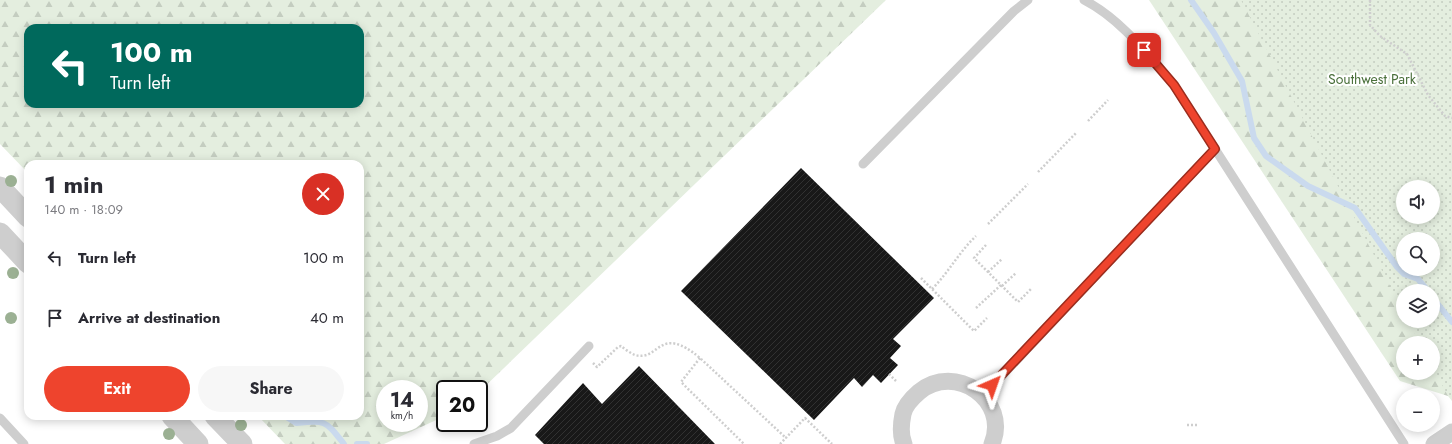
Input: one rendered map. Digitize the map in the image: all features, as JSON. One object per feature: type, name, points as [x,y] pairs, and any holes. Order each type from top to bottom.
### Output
[{"type":"street","points":[[0,187],[24,213]]},
{"type":"street","points":[[0,233],[24,259]]},
{"type":"street","points":[[904,444],[901,424],[904,409],[913,397],[925,386],[940,381],[956,381],[970,386],[982,396],[991,408],[995,423],[992,444]]},
{"type":"street","points":[[176,420],[198,444]]},
{"type":"street","points":[[220,420],[242,444]]},
{"type":"street","points":[[1434,444],[1452,432]]},
{"type":"lane","points":[[863,164],[1014,10],[1028,0]]},
{"type":"lane","points":[[1084,0],[1093,4],[1134,38],[1174,85],[1404,444]]},
{"type":"lane","points":[[982,396],[1215,149]]},
{"type":"lane","points":[[474,444],[497,436],[511,428],[589,346]]},
{"type":"lane","points":[[0,418],[24,444]]},
{"type":"path","points":[[1370,0],[1370,25],[1380,36],[1407,54],[1428,95],[1445,116],[1452,118]]},
{"type":"path","points":[[1088,121],[1108,100]]},
{"type":"path","points":[[1038,172],[1077,132]]},
{"type":"path","points":[[988,224],[1028,184]]},
{"type":"path","points":[[932,289],[944,277],[964,247],[976,236]]},
{"type":"path","points":[[986,245],[974,258],[1018,302],[1032,288]]},
{"type":"path","points":[[988,272],[1002,259]]},
{"type":"path","points":[[976,308],[1016,273]]},
{"type":"path","points":[[921,278],[974,331],[987,318]]},
{"type":"path","points":[[597,367],[615,348],[621,346],[633,354],[642,356],[659,345],[670,342],[678,343],[687,347],[700,358],[786,438]]},
{"type":"path","points":[[700,358],[681,382],[744,444]]},
{"type":"path","points":[[889,374],[896,381]]},
{"type":"path","points":[[780,444],[805,418],[832,444]]},
{"type":"path","points":[[1187,426],[1198,425]]},
{"type":"green space","points":[[0,0],[886,0],[488,383],[488,380],[436,380],[436,420],[428,424],[428,380],[376,380],[376,432],[410,432],[384,444],[285,444],[262,420],[364,420],[364,160],[24,160],[24,169],[0,144]]},
{"type":"green space","name":"Southwest Park","points":[[1149,0],[1452,0],[1452,393],[1448,396],[1440,394],[1440,388],[1422,388],[1399,380],[1440,380],[1440,336],[1396,336],[1396,375]]},
{"type":"green space","name":"Southwest Park","points":[[1241,0],[1452,0],[1452,401],[1439,380],[1440,336],[1416,336],[1412,328],[1440,328],[1440,284],[1396,284],[1396,298]]},
{"type":"building","points":[[801,168],[934,298],[893,339],[901,346],[890,358],[898,365],[881,383],[873,375],[862,387],[854,378],[814,420],[681,291]]},
{"type":"building","points":[[639,366],[715,444],[544,444],[535,435],[583,383],[602,404]]},
{"type":"waterway","points":[[1191,0],[1214,33],[1242,81],[1254,138],[1266,156],[1308,186],[1355,208],[1397,267],[1404,274],[1418,279],[1422,284]]},
{"type":"waterway","points":[[1440,307],[1452,322]]},
{"type":"waterway","points":[[291,420],[296,423],[324,423],[333,430],[344,444]]},
{"type":"waterway","points":[[357,444],[367,444]]},
{"type":"route","points":[[992,385],[1215,149],[1174,85],[1144,50]]}]
